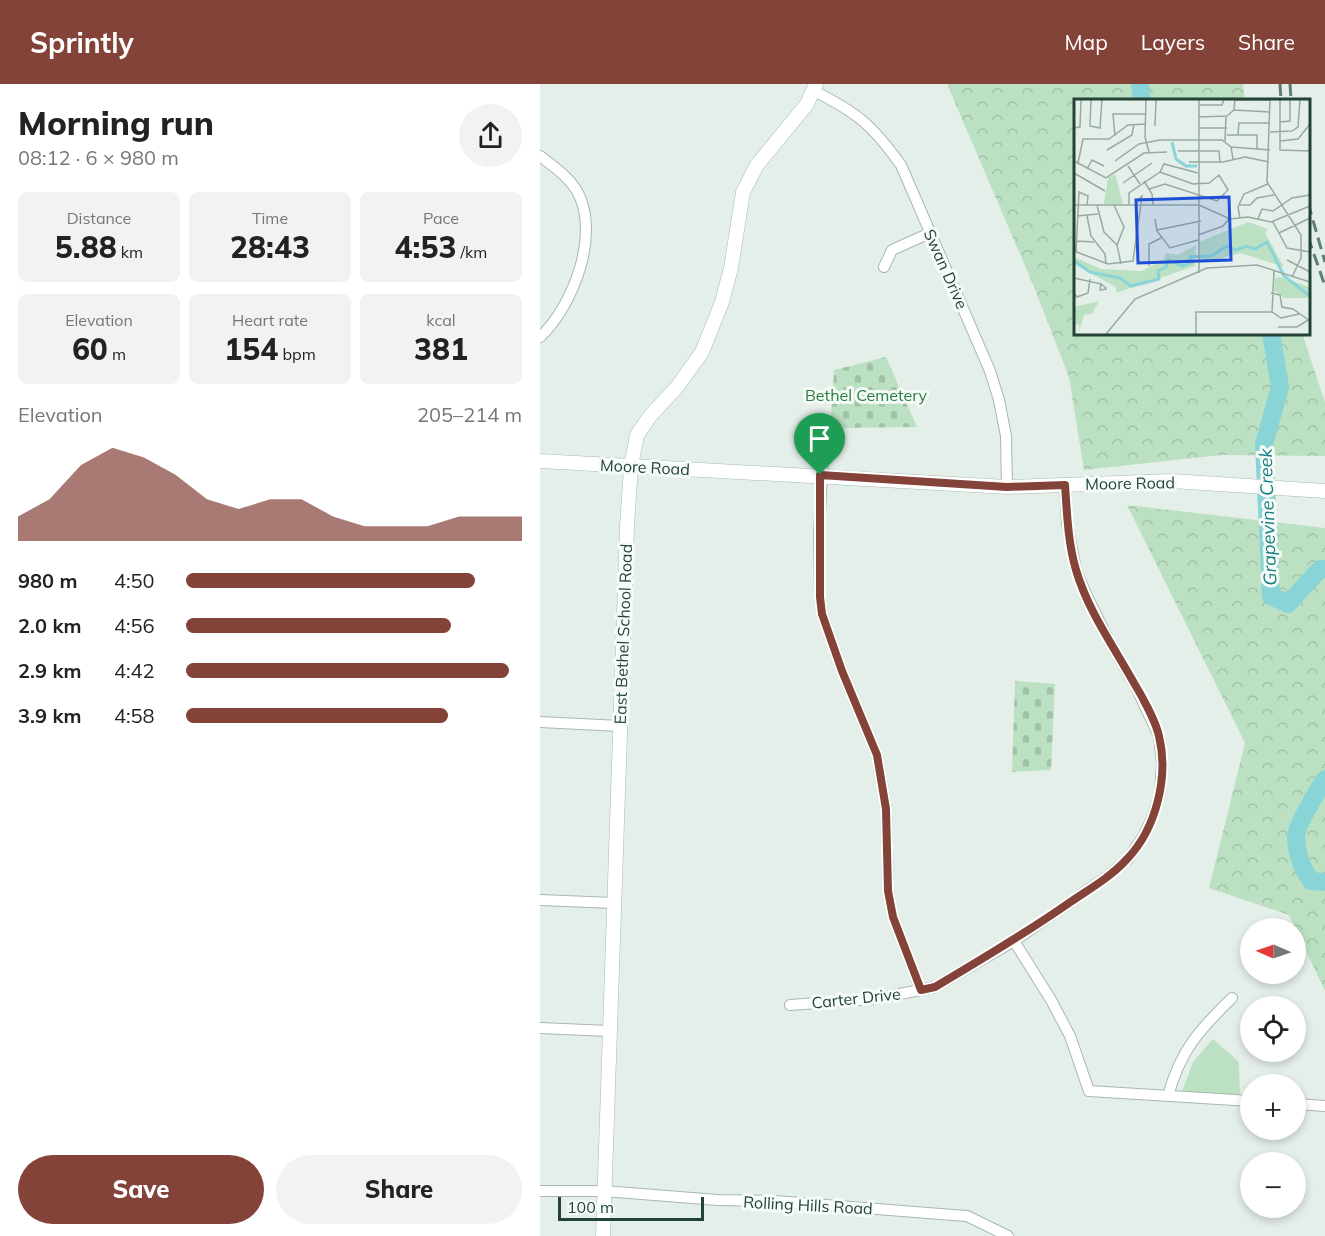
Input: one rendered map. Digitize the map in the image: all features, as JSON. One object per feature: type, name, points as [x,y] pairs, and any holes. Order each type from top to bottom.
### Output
[{"type":"street","name":"Swan Drive","points":[[815,87],[866,122],[901,165],[990,371],[1006,436],[1007,487]]},
{"type":"street","name":"East Bethel School Road","points":[[603,1236],[627,527],[637,435],[650,416],[692,368],[712,330],[731,268],[743,192],[757,165],[807,104],[815,87]]},
{"type":"street","points":[[540,156],[570,181],[578,193],[584,210],[585,232],[582,260],[574,286],[554,322],[540,337]]},
{"type":"street","points":[[884,267],[892,250],[930,233]]},
{"type":"street","points":[[824,434],[820,475],[819,565],[822,614],[842,671],[877,755],[886,809],[888,891],[893,917],[921,990]]},
{"type":"street","name":"Moore Road","points":[[540,461],[1007,487],[1172,481],[1325,490]]},
{"type":"street","name":"Carter Drive","points":[[790,1005],[875,999],[935,987],[1014,941],[1108,876],[1128,859],[1144,835],[1154,816],[1160,793],[1162,765],[1159,736],[1135,685],[1084,592],[1076,570],[1067,523],[1065,485]]},
{"type":"street","points":[[540,722],[620,726]]},
{"type":"street","points":[[540,900],[614,903]]},
{"type":"street","points":[[1014,941],[1051,1000],[1070,1036],[1089,1091],[1240,1100]]},
{"type":"street","points":[[1168,1096],[1173,1077],[1188,1046],[1203,1026],[1232,998]]},
{"type":"street","points":[[540,1028],[609,1031]]},
{"type":"street","points":[[1306,1105],[1325,1106]]},
{"type":"street","name":"Rolling Hills Road","points":[[540,1191],[604,1191],[717,1200],[775,1201],[967,1216],[1008,1236]]},
{"type":"green space","points":[[947,84],[1243,84],[1245,99],[1074,99],[1074,334],[1302,334],[1325,402],[1325,456],[1221,455],[1084,470],[1069,377],[1032,282]]},
{"type":"green space","name":"Bethel Cemetery","points":[[886,357],[917,427],[844,428],[831,417],[834,370]]},
{"type":"green space","points":[[1127,505],[1325,528],[1325,991],[1306,951],[1306,918],[1290,918],[1289,915],[1209,888],[1245,743]]},
{"type":"green space","points":[[1015,681],[1055,684],[1051,770],[1012,772]]},
{"type":"green space","points":[[1213,1039],[1239,1062],[1240,1101],[1180,1097],[1193,1062]]},
{"type":"waterway","name":"Grapevine Creek","points":[[1140,84],[1142,99]]},
{"type":"waterway","name":"Grapevine Creek","points":[[1271,334],[1280,387],[1264,444],[1271,596],[1288,604],[1320,569],[1325,569]]},
{"type":"waterway","name":"Grapevine Creek","points":[[1325,779],[1304,816],[1296,836],[1298,854],[1311,881],[1325,882]]},
{"type":"railway","points":[[1280,84],[1281,99]]},
{"type":"railway","points":[[1290,84],[1291,99]]},
{"type":"railway","points":[[1310,210],[1325,262]]},
{"type":"railway","points":[[1310,243],[1325,286]]},
{"type":"route","points":[[820,475],[1007,487],[1065,485],[1071,546],[1084,592],[1135,685],[1159,736],[1162,765],[1160,793],[1154,816],[1128,859],[1108,876],[1014,941],[935,987],[921,990],[893,917],[888,891],[886,809],[877,755],[842,671],[822,614],[819,534],[820,475]]}]
